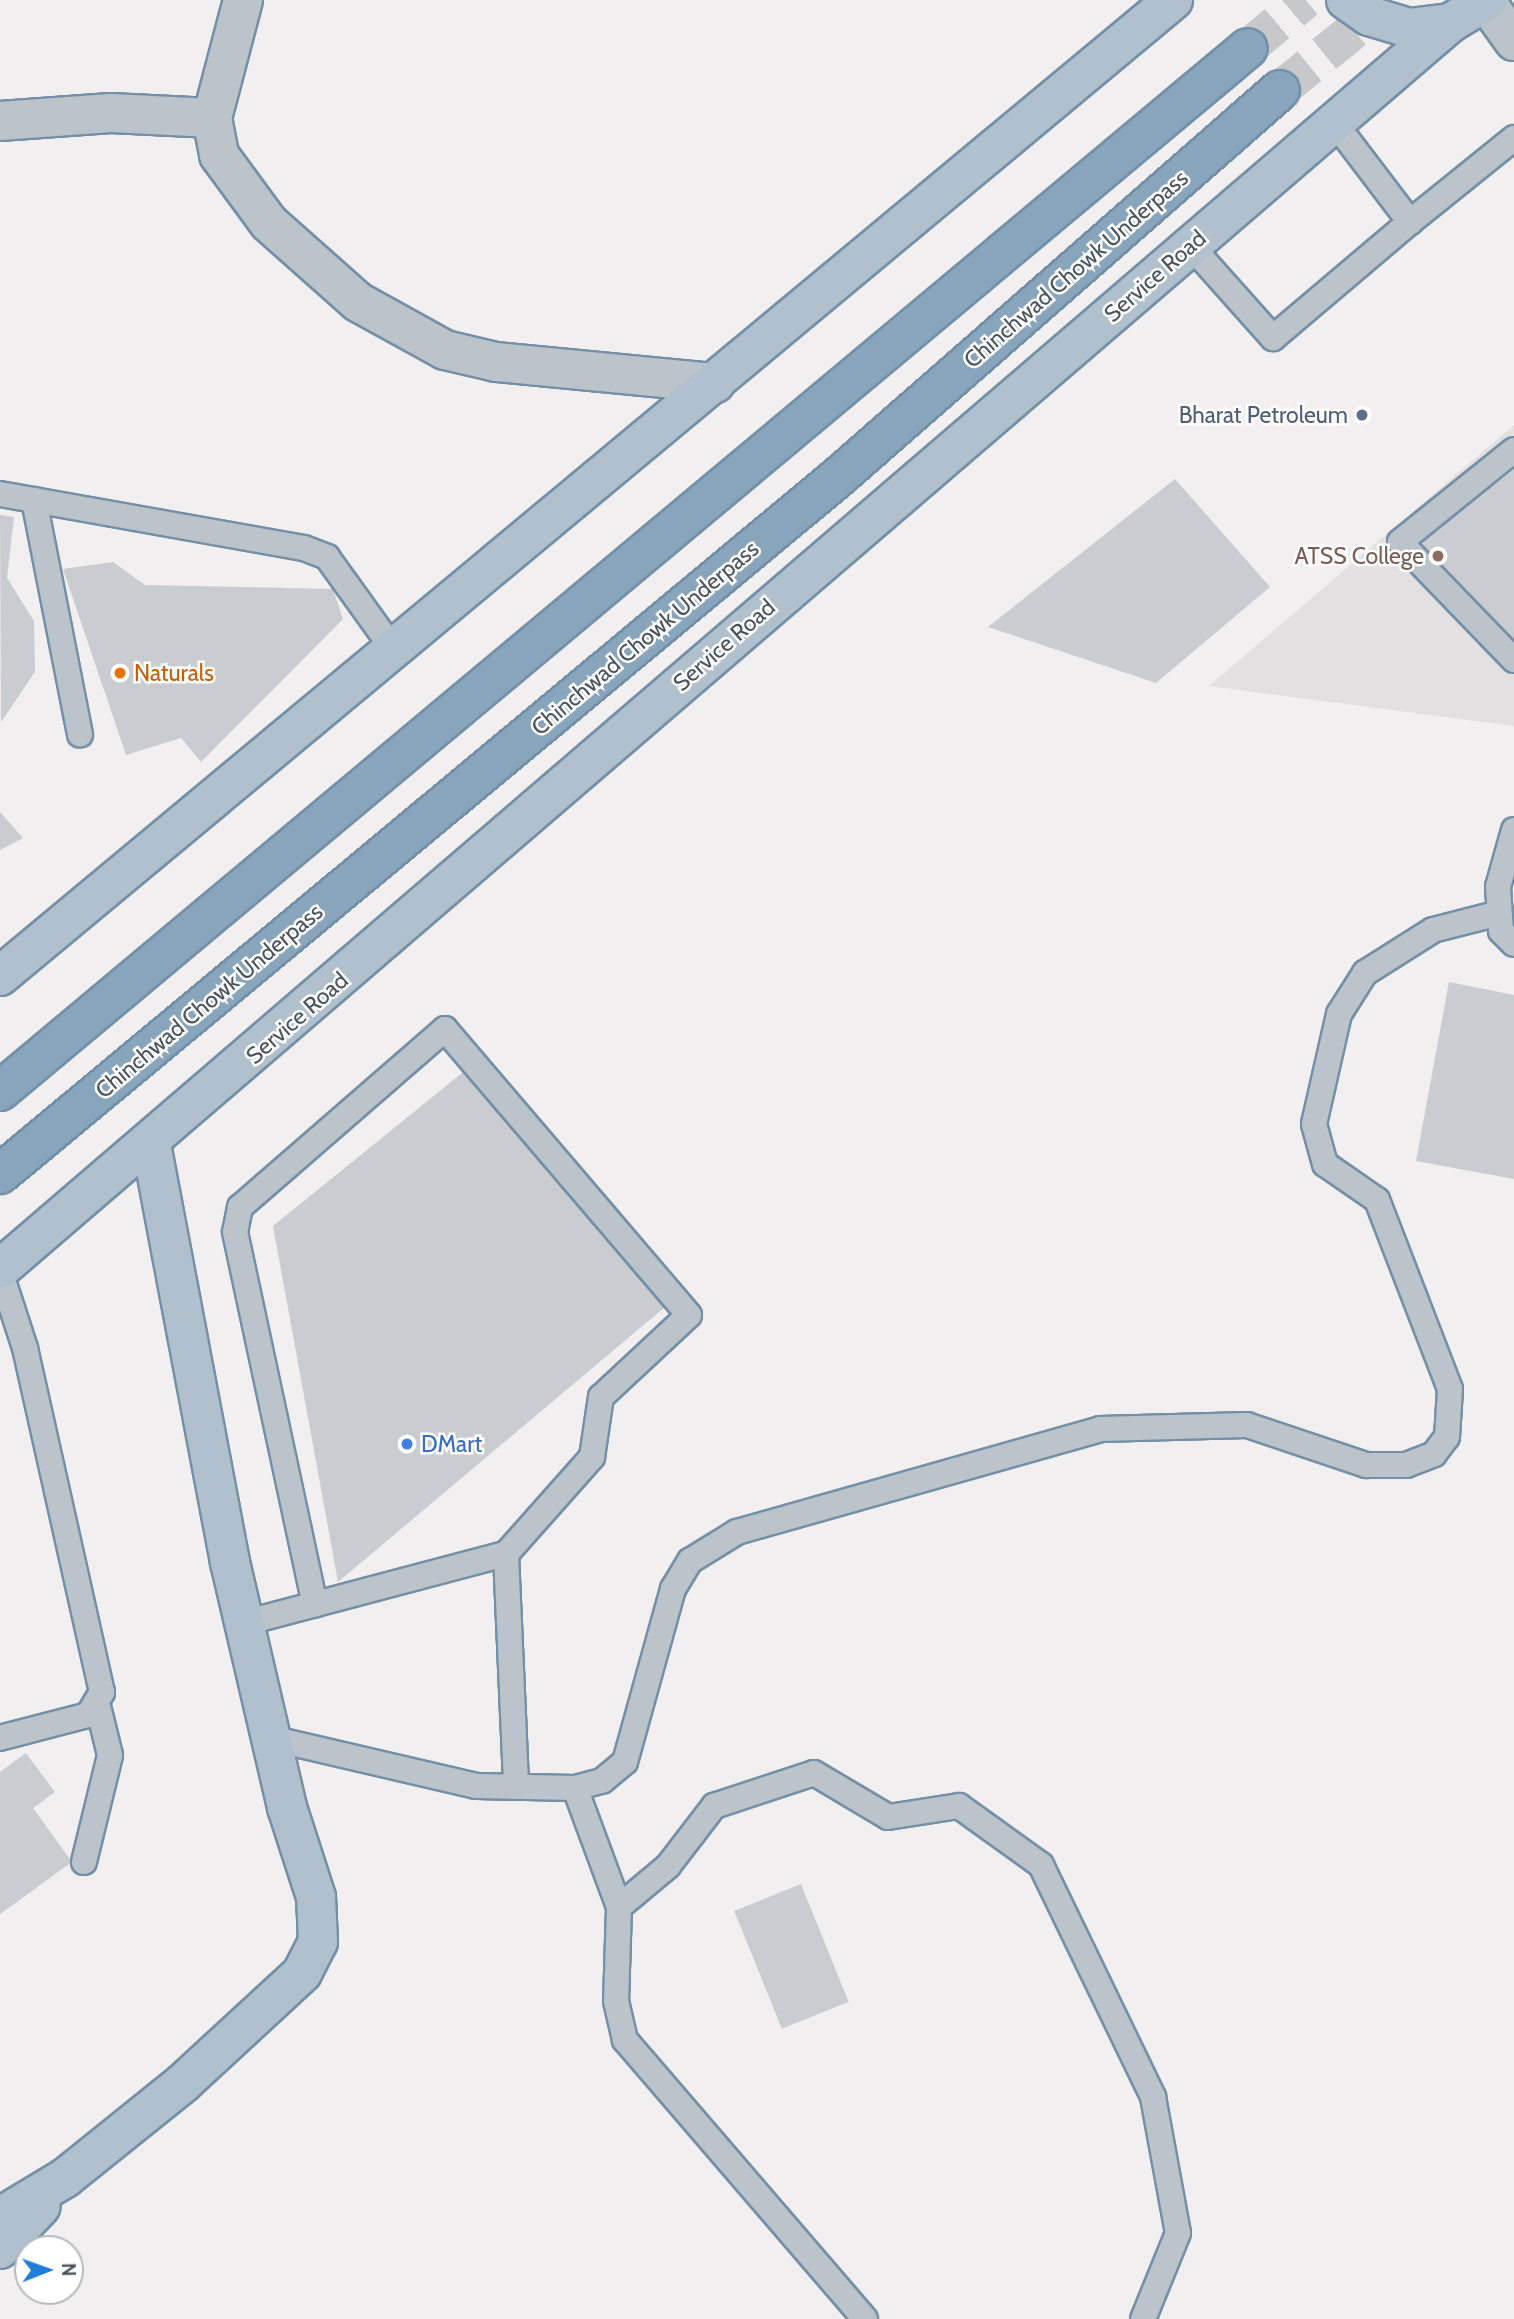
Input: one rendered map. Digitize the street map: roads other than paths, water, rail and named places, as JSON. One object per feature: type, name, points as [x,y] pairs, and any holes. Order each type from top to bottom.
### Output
[{"type":"highway","points":[[0,1091],[1248,48]]},
{"type":"highway","name":"Chinchwad Chowk Underpass","points":[[0,1174],[836,480],[1280,90]]},
{"type":"main road","points":[[0,976],[1173,0]]},
{"type":"main road","points":[[1346,0],[1389,24],[1450,23]]},
{"type":"main road","name":"Service Road","points":[[0,1270],[151,1143],[1450,23],[1487,1]]},
{"type":"main road","points":[[0,2249],[65,2178],[261,2014],[302,1973],[318,1942],[316,1897],[270,1738],[243,1623],[151,1143]]},
{"type":"main road","points":[[0,2217],[65,2178]]},
{"type":"street","points":[[243,0],[212,118],[219,155],[269,223],[397,328],[445,350],[496,362],[715,383]]},
{"type":"street","points":[[1487,1],[1514,41]]},
{"type":"street","points":[[0,121],[111,113],[212,118]]},
{"type":"lane","points":[[1334,122],[1410,222]]},
{"type":"lane","points":[[1191,245],[1273,338],[1514,138]]},
{"type":"lane","points":[[1514,450],[1400,542],[1514,660]]},
{"type":"lane","points":[[0,494],[304,548],[327,557],[393,649]]},
{"type":"lane","points":[[34,500],[80,735]]},
{"type":"lane","points":[[1514,830],[1503,855],[1499,913],[1501,931],[1514,944]]},
{"type":"lane","points":[[270,1738],[476,1786],[575,1788],[602,1781],[625,1762],[673,1589],[690,1561],[737,1532],[1101,1429],[1248,1425],[1366,1465],[1406,1465],[1434,1454],[1447,1437],[1450,1389],[1377,1200],[1325,1164],[1314,1124],[1339,1014],[1365,973],[1433,930],[1499,913]]},
{"type":"lane","points":[[243,1623],[506,1554],[592,1457],[601,1398],[689,1315],[445,1029],[240,1207],[235,1231],[315,1604]]},
{"type":"lane","points":[[0,1270],[25,1348],[102,1676],[98,1706],[110,1755],[84,1862]]},
{"type":"lane","points":[[506,1554],[516,1787]]},
{"type":"lane","points":[[0,1738],[88,1715],[98,1706]]},
{"type":"lane","points":[[619,1908],[668,1866],[714,1806],[814,1773],[888,1817],[959,1806],[1041,1865],[1153,2097],[1178,2233],[1143,2319]]},
{"type":"lane","points":[[575,1788],[619,1908],[616,2001],[625,2040],[865,2319]]},
{"type":"tunnel","points":[[1248,48],[1305,0]]},
{"type":"tunnel","points":[[1280,90],[1391,0]]},
{"type":"place","name":"Bharat Petroleum","points":[[1362,415]]},
{"type":"place","name":"ATSS College","points":[[1438,556]]},
{"type":"place","name":"Naturals","points":[[120,673]]},
{"type":"place","name":"DMart","points":[[407,1444]]}]
